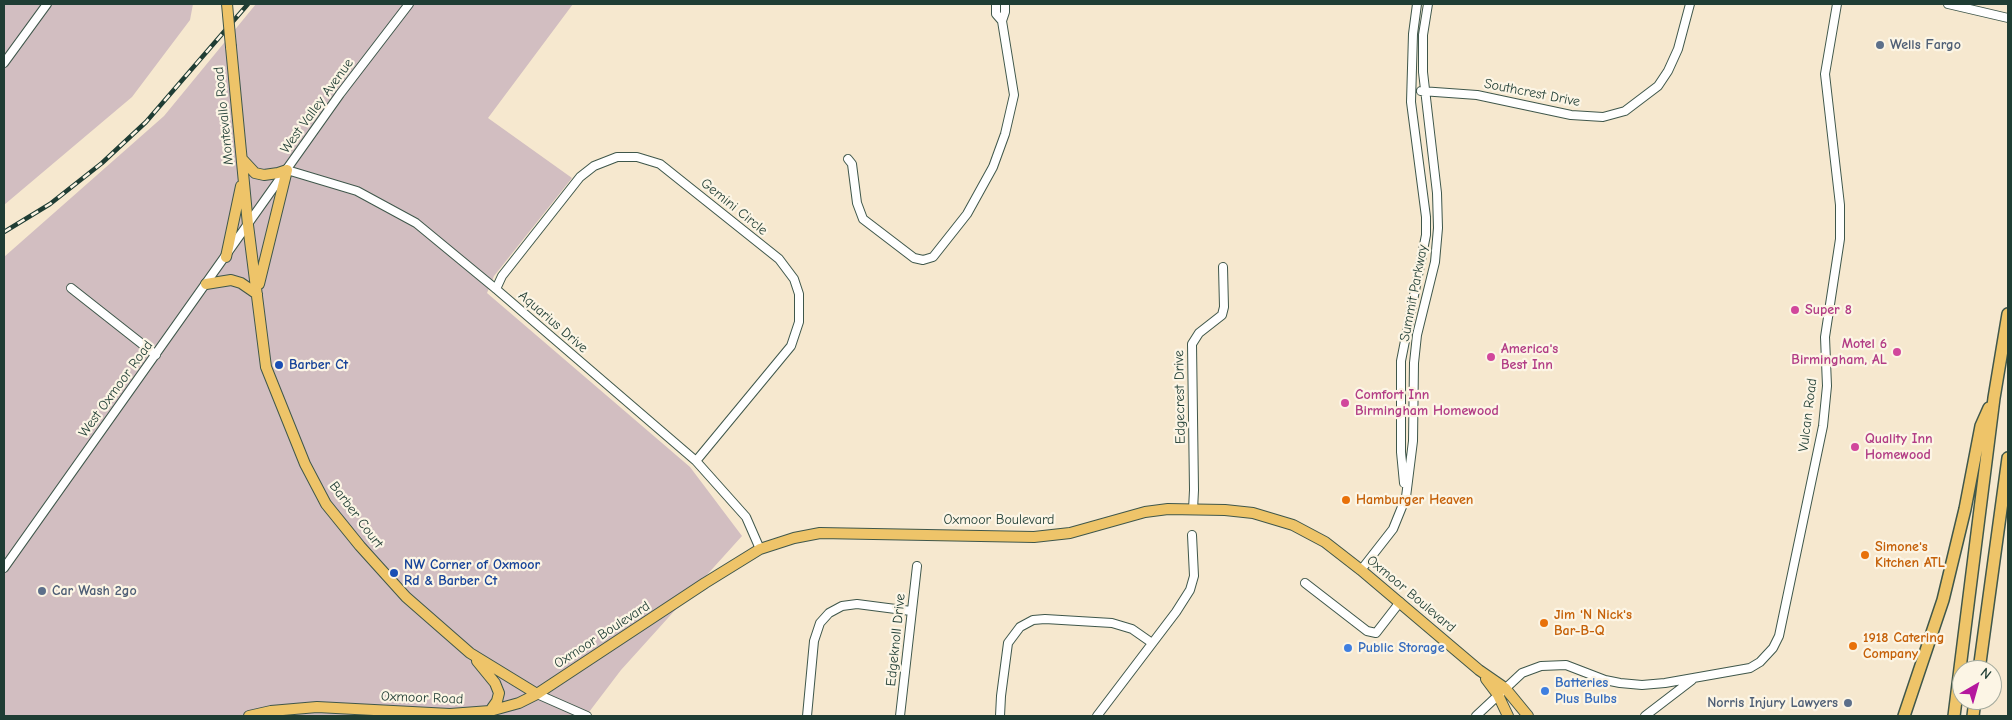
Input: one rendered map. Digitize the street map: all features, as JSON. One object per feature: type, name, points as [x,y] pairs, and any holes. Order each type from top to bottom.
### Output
[{"type":"highway","points":[[1954,716],[1994,398],[2008,314]]},
{"type":"highway","points":[[1904,716],[1943,600],[1965,509],[1981,426],[1994,398]]},
{"type":"highway","points":[[1980,660],[2008,458]]},
{"type":"main road","name":"Montevallo Road","points":[[227,4],[248,225]]},
{"type":"main road","points":[[242,159],[255,173],[264,175],[278,174],[287,170]]},
{"type":"main road","points":[[206,284],[231,280],[241,283],[257,294],[262,266],[287,170]]},
{"type":"main road","points":[[226,256],[243,175]]},
{"type":"main road","name":"Barber Court","points":[[248,225],[266,368],[305,464],[326,504],[360,546],[406,597],[470,653],[537,694]]},
{"type":"main road","name":"Oxmoor Boulevard","points":[[537,694],[705,583],[760,550],[794,538],[820,533],[1034,537],[1070,533],[1145,512],[1168,509],[1225,510],[1253,513],[1293,525],[1325,542],[1400,602],[1479,670],[1528,716]]},
{"type":"main road","points":[[470,653],[495,682],[499,693],[497,701],[490,711]]},
{"type":"main road","name":"Oxmoor Boulevard","points":[[1501,691],[1508,716]]},
{"type":"main road","name":"Oxmoor Road","points":[[249,716],[271,711],[317,707],[450,714],[490,711],[518,703],[537,694]]},
{"type":"street","points":[[4,63],[47,4]]},
{"type":"street","name":"West Valley Avenue","points":[[248,225],[340,94],[409,4]]},
{"type":"street","points":[[996,4],[996,14],[1002,21]]},
{"type":"street","points":[[848,159],[852,164],[857,203],[863,219],[914,258],[923,260],[933,257],[968,214],[993,167],[1005,134],[1014,95],[1002,21],[1005,4]]},
{"type":"street","name":"Summit Parkway","points":[[1406,497],[1401,452],[1401,361],[1426,235],[1426,217],[1411,102],[1413,34],[1417,4]]},
{"type":"street","name":"Summit Parkway","points":[[1361,570],[1393,530],[1406,497],[1413,441],[1414,364],[1417,335],[1435,262],[1438,228],[1437,192],[1424,90],[1423,35],[1428,4]]},
{"type":"street","name":"Southcrest Drive","points":[[1424,90],[1477,95],[1571,115],[1604,117],[1625,111],[1658,86],[1668,70],[1678,49],[1690,4]]},
{"type":"street","name":"Vulcan Road","points":[[1476,716],[1522,672],[1541,666],[1553,664],[1566,665],[1605,680],[1642,685],[1694,679],[1750,668],[1760,662],[1773,648],[1779,636],[1823,426],[1827,386],[1825,337],[1840,239],[1840,205],[1826,74],[1837,4]]},
{"type":"street","points":[[1948,4],[2008,18]]},
{"type":"street","points":[[1412,94],[1424,90]]},
{"type":"street","name":"Gemini Circle","points":[[496,289],[502,276],[580,177],[594,166],[617,157],[637,157],[660,164],[779,259],[794,279],[799,294],[799,322],[791,346],[696,461]]},
{"type":"street","name":"Aquarius Drive","points":[[287,170],[357,191],[416,223],[496,289],[696,461],[746,517],[760,550]]},
{"type":"street","name":"West Oxmoor Road","points":[[4,568],[248,225]]},
{"type":"street","name":"Edgecrest Drive","points":[[1193,510],[1192,344],[1199,333],[1222,315],[1224,307],[1223,267]]},
{"type":"street","points":[[71,288],[156,355]]},
{"type":"street","points":[[1097,716],[1176,612],[1190,590],[1194,576],[1192,535]]},
{"type":"street","name":"Edgeknoll Drive","points":[[900,716],[917,566]]},
{"type":"street","points":[[1305,583],[1367,631],[1376,634],[1400,602]]},
{"type":"street","points":[[807,716],[814,642],[820,623],[829,613],[842,606],[857,604],[911,611]]},
{"type":"street","points":[[1000,716],[1008,643],[1020,627],[1033,620],[1112,623],[1132,629],[1152,643]]},
{"type":"street","name":"Vulcan Road","points":[[1645,716],[1694,679]]},
{"type":"street","points":[[537,694],[587,716]]},
{"type":"shaded area","points":[[4,4],[193,4],[190,20],[132,97],[4,205]]},
{"type":"shaded area","points":[[256,4],[573,4],[488,118],[572,178],[494,276],[487,293],[690,467],[742,536],[621,670],[586,716],[4,716],[4,257],[164,116]]},
{"type":"railway","points":[[4,232],[50,204],[102,163],[146,122],[248,4]]},
{"type":"place","name":"Wells Fargo","points":[[1880,45]]},
{"type":"place","name":"Super 8","points":[[1795,310]]},
{"type":"place","name":"Motel 6 Birmingham, AL","points":[[1897,352]]},
{"type":"place","name":"America's Best Inn","points":[[1491,357]]},
{"type":"place","name":"Barber Ct","points":[[279,365]]},
{"type":"place","name":"Comfort Inn Birmingham Homewood","points":[[1345,403]]},
{"type":"place","name":"Quality Inn Homewood","points":[[1855,447]]},
{"type":"place","name":"Hamburger Heaven","points":[[1346,500]]},
{"type":"place","name":"Simone's Kitchen ATL","points":[[1865,555]]},
{"type":"place","name":"NW Corner of Oxmoor Rd & Barber Ct","points":[[394,573]]},
{"type":"place","name":"Car Wash 2go","points":[[42,591]]},
{"type":"place","name":"Jim 'N Nick's Bar-B-Q","points":[[1544,623]]},
{"type":"place","name":"1918 Catering Company","points":[[1853,646]]},
{"type":"place","name":"Public Storage","points":[[1348,648]]},
{"type":"place","name":"Batteries Plus Bulbs","points":[[1545,691]]},
{"type":"place","name":"Norris Injury Lawyers","points":[[1848,703]]}]
